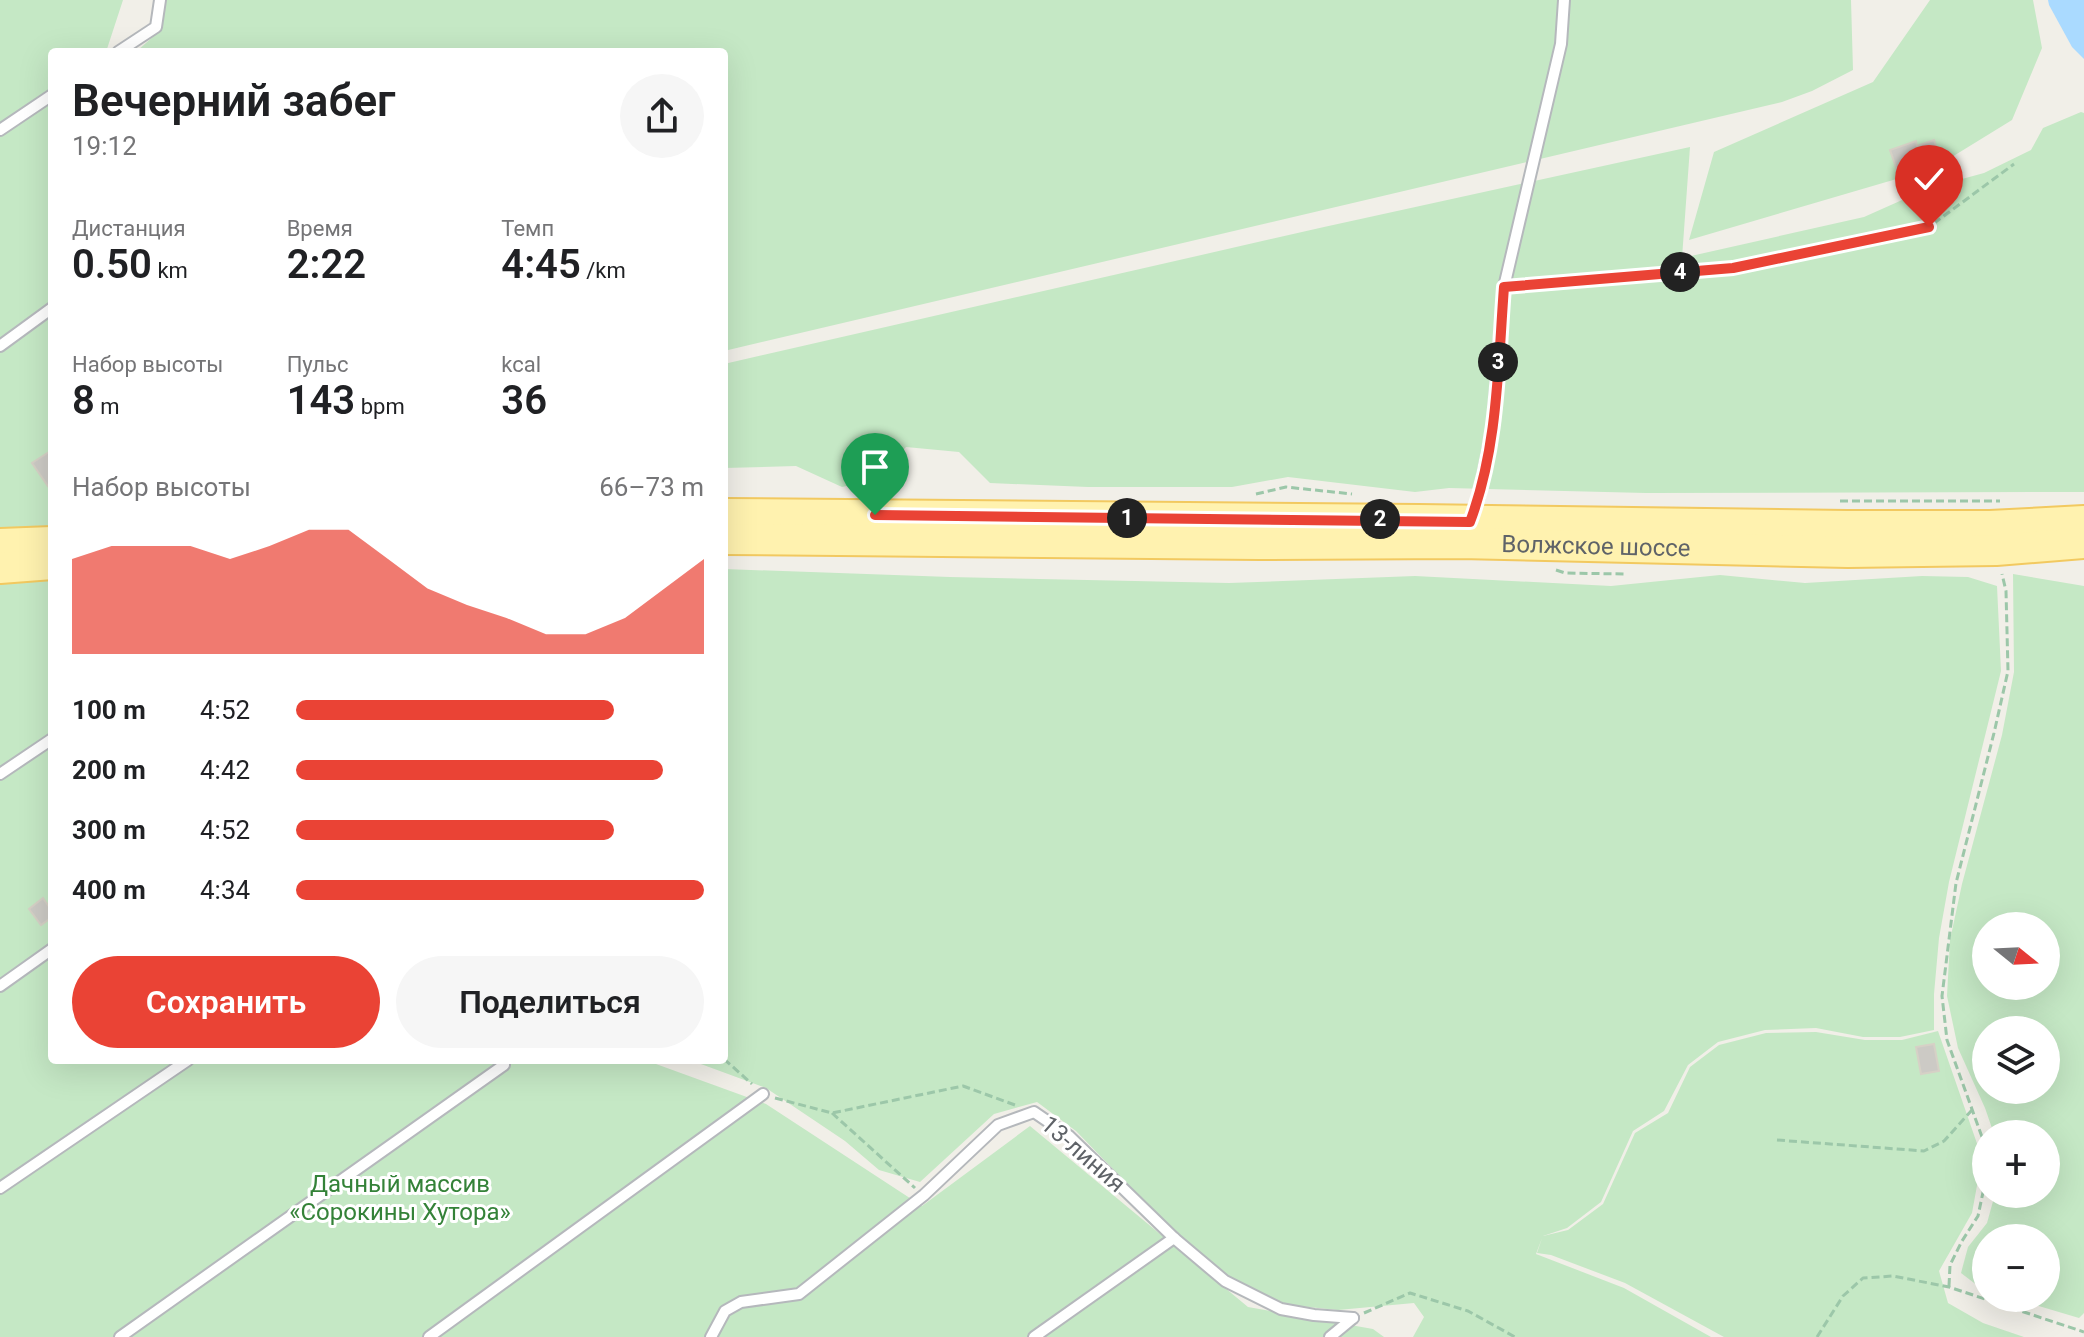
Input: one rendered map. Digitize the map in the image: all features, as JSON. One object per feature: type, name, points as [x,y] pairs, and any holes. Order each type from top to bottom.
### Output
[{"type":"main road","name":"Волжское шоссе","points":[[728,514],[1990,526],[2084,521]]},
{"type":"main road","name":"Волжское шоссе","points":[[728,539],[1461,543],[1848,552],[1996,550],[2084,543]]},
{"type":"main road","points":[[0,544],[48,542]]},
{"type":"main road","points":[[0,568],[48,564]]},
{"type":"lane","points":[[124,48],[156,27],[160,0]]},
{"type":"lane","points":[[1470,522],[1479,497],[1493,425],[1504,287],[1561,44],[1564,0]]},
{"type":"lane","points":[[0,130],[48,98]]},
{"type":"lane","points":[[0,346],[48,311]]},
{"type":"lane","points":[[0,774],[48,742]]},
{"type":"lane","points":[[0,986],[48,952]]},
{"type":"lane","points":[[0,1188],[182,1064]]},
{"type":"lane","points":[[120,1337],[504,1064]]},
{"type":"lane","points":[[429,1337],[763,1094]]},
{"type":"lane","name":"13-линия","points":[[711,1337],[725,1311],[741,1302],[799,1294],[924,1195],[998,1125],[1034,1112],[1069,1136],[1174,1238],[1225,1281],[1281,1309],[1353,1318]]},
{"type":"lane","points":[[1034,1337],[1174,1238]]},
{"type":"lane","points":[[1330,1337],[1353,1318]]},
{"type":"path","points":[[1504,287],[1733,268],[1929,227],[2014,164]]},
{"type":"path","points":[[1976,1120],[1947,1040],[1942,996],[1956,883],[2008,671],[2006,591],[1996,550]]},
{"type":"path","points":[[728,1063],[763,1094],[832,1113],[924,1195]]},
{"type":"path","points":[[832,1113],[963,1086],[1034,1112]]},
{"type":"path","points":[[1777,1140],[1924,1151],[1944,1141],[1972,1110]]},
{"type":"path","points":[[1949,1287],[1950,1265],[1980,1208]]},
{"type":"path","points":[[1817,1337],[1843,1296],[1863,1278],[1893,1276],[1949,1287],[2084,1332]]},
{"type":"path","points":[[1353,1318],[1410,1293],[1468,1311],[1515,1337]]},
{"type":"green space","name":"Дачный массив «Сорокины Хутора»","points":[[0,0],[123,0],[107,48],[48,48],[48,1064],[656,1064],[766,1104],[922,1206],[1030,1126],[1248,1307],[1373,1329],[1384,1337],[0,1337]]},
{"type":"green space","points":[[165,0],[1851,0],[1853,70],[1782,102],[728,350],[728,48],[140,48],[157,33]]},
{"type":"green space","points":[[1930,0],[2033,0],[2042,48],[2012,120],[1934,168],[1689,240],[1714,152],[1873,82]]},
{"type":"green space","points":[[2084,113],[2084,492],[1646,493],[1449,488],[1415,492],[1288,477],[1232,487],[1088,487],[990,483],[959,452],[906,447],[875,480],[842,487],[796,466],[728,468],[728,363],[1690,147],[1682,258],[1864,217],[1929,188],[1984,173],[2031,150],[2043,128]]},
{"type":"green space","points":[[728,569],[1229,583],[1415,576],[1611,586],[1720,575],[1805,583],[1922,576],[1968,577],[1997,586],[2001,671],[1949,882],[1939,938],[1934,1030],[1900,1037],[1863,1037],[1816,1028],[1765,1030],[1718,1042],[1688,1065],[1664,1111],[1633,1131],[1601,1202],[1567,1228],[1543,1236],[1568,1230],[1603,1204],[1635,1133],[1668,1113],[1690,1067],[1719,1045],[1766,1033],[1816,1032],[1865,1040],[1902,1040],[1938,1031],[1972,1129],[1973,1208],[1939,1271],[1948,1303],[1983,1323],[2024,1337],[1724,1337],[1625,1283],[1551,1255],[1537,1253],[1542,1238],[1536,1254],[1624,1288],[1711,1337],[1413,1337],[1424,1317],[1414,1303],[1338,1310],[1288,1305],[1230,1278],[1176,1234],[1076,1131],[1037,1102],[994,1114],[920,1182],[879,1170],[845,1141],[766,1088],[701,1064],[728,1064]]},
{"type":"green space","points":[[2013,574],[2084,586],[2084,1313],[2079,1318],[2059,1312],[2060,1224],[1986,1224],[1991,1208],[2060,1208],[2060,1120],[1989,1120],[1983,1104],[2060,1104],[2060,1016],[1972,1016],[1972,1079],[1958,1048],[1947,996],[1950,940],[2002,735],[2014,672]]},
{"type":"green space","points":[[1972,1242],[1972,1281],[1961,1273]]},
{"type":"water","points":[[2048,0],[2084,0],[2084,59],[2072,47]]},
{"type":"building","points":[[1934,140],[1941,161],[1899,176],[1890,150],[1916,141],[1917,146]]},
{"type":"building","points":[[48,453],[48,486],[32,463]]},
{"type":"building","points":[[43,898],[48,905],[48,920],[41,925],[29,909]]},
{"type":"building","points":[[1934,1044],[1939,1071],[1921,1074],[1916,1047]]},
{"type":"route","points":[[875,515],[1470,522],[1479,497],[1493,425],[1504,287],[1733,268],[1929,227]]}]
